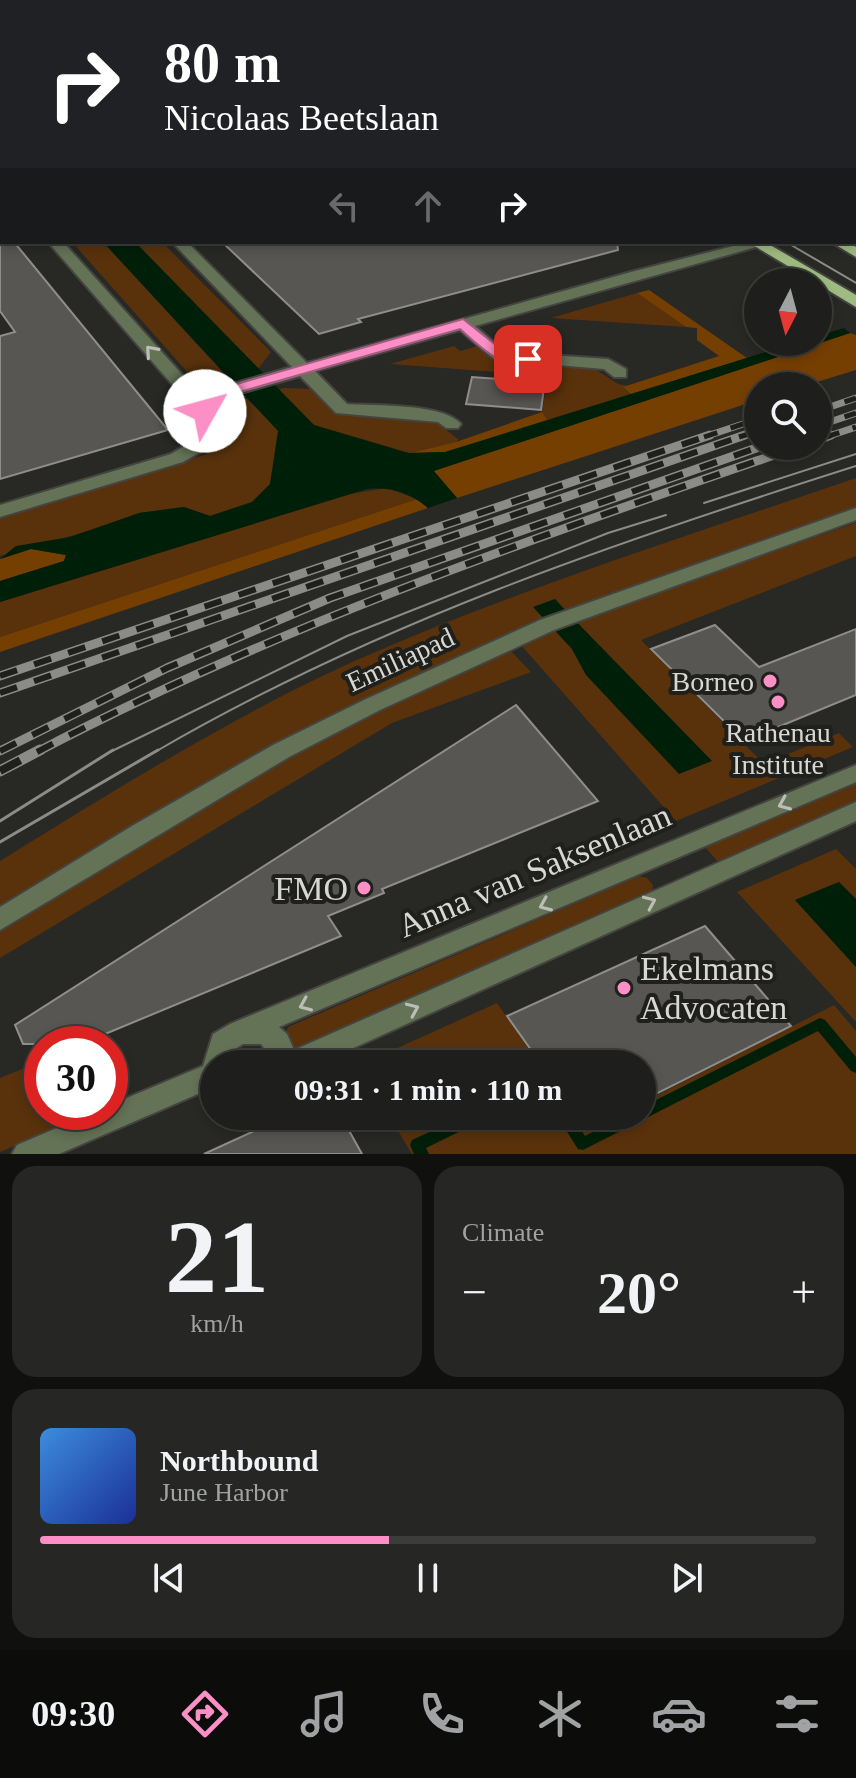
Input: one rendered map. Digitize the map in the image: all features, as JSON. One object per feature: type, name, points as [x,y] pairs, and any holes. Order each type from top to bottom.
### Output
[{"type":"main road","points":[[763,244],[856,302]]},
{"type":"street","points":[[57,244],[190,394],[208,402]]},
{"type":"street","points":[[181,244],[342,409],[443,417],[452,424]]},
{"type":"street","points":[[0,511],[177,458],[196,447],[208,432],[208,402],[217,394],[757,244]]},
{"type":"street","points":[[463,324],[501,357],[608,364],[620,373]]},
{"type":"street","name":"Emiliapad","points":[[0,920],[141,832],[281,751],[547,625],[856,514]]},
{"type":"street","name":"Anna van Saksenlaan","points":[[220,1050],[223,1042],[240,1032],[856,773]]},
{"type":"street","points":[[321,1050],[856,811]]},
{"type":"street","points":[[240,1032],[259,1030],[275,1039],[280,1050]]},
{"type":"street","points":[[27,1154],[200,1080]]},
{"type":"shaded area","points":[[74,244],[105,244],[228,378],[190,375]]},
{"type":"shaded area","points":[[105,244],[137,244],[314,425],[409,453],[445,452],[753,356],[781,356],[434,471],[457,498],[428,508],[399,492],[367,489],[0,602],[0,581],[64,561],[66,555],[31,549],[0,559],[16,546],[70,537],[139,513],[184,507],[210,516],[252,502],[270,484],[278,431]]},
{"type":"shaded area","points":[[137,244],[164,244],[271,352],[258,369]]},
{"type":"shaded area","points":[[649,290],[747,358],[632,395],[623,387],[719,356],[697,340],[697,328],[686,327],[637,293]]},
{"type":"shaded area","points":[[637,293],[686,327],[551,318]]},
{"type":"shaded area","points":[[844,328],[850,333],[832,339],[832,332]]},
{"type":"shaded area","points":[[850,333],[856,335],[856,370],[832,377],[832,372],[744,372],[744,405],[457,498],[433,471],[780,356],[832,356],[832,339]]},
{"type":"shaded area","points":[[454,346],[460,351],[478,346],[500,361],[512,364],[595,369],[618,384],[629,386],[624,388],[632,395],[548,421],[542,412],[548,376],[390,364]]},
{"type":"shaded area","points":[[312,389],[339,411],[434,421],[458,439],[457,442],[409,453],[393,450],[314,425],[278,390]]},
{"type":"shaded area","points":[[247,399],[279,431],[280,439],[270,484],[252,502],[210,516],[184,507],[139,513],[113,524],[0,556],[0,517],[210,453],[223,438],[234,411]]},
{"type":"shaded area","points":[[542,412],[548,421],[445,452],[410,453],[456,442]]},
{"type":"shaded area","points":[[856,478],[856,508],[566,611],[555,599],[534,607],[545,619],[371,697],[147,822],[0,914],[0,861],[189,746],[287,693],[387,647],[503,601]]},
{"type":"shaded area","points":[[387,488],[417,499],[0,637],[0,602],[349,494]]},
{"type":"shaded area","points":[[417,499],[428,508],[0,652],[0,637]]},
{"type":"shaded area","points":[[856,523],[856,556],[641,640],[764,764],[839,733],[853,747],[676,821],[521,645],[528,638],[554,629],[572,649],[586,675],[575,620]]},
{"type":"shaded area","points":[[31,549],[66,555],[64,561],[0,581],[0,559]]},
{"type":"shaded area","points":[[555,599],[712,761],[679,774],[586,675],[572,649],[533,607]]},
{"type":"shaded area","points":[[509,649],[531,672],[392,723],[0,958],[0,931],[143,839],[260,771],[371,713]]},
{"type":"shaded area","points":[[856,781],[856,802],[719,863],[704,846]]},
{"type":"shaded area","points":[[836,849],[856,869],[856,899],[839,882],[795,900],[856,967],[856,1022],[737,892]]},
{"type":"shaded area","points":[[639,876],[647,878],[653,885],[652,892],[301,1047],[293,1047],[285,1035],[288,1027]]},
{"type":"shaded area","points":[[839,882],[856,899],[856,967],[795,900]]},
{"type":"shaded area","points":[[497,1003],[529,1050],[393,1050]]},
{"type":"shaded area","points":[[834,1005],[856,1031],[856,1154],[412,1154],[397,1130],[656,1130],[656,1096]]},
{"type":"shaded area","points":[[24,1068],[24,1130],[52,1130],[0,1152],[0,1078]]},
{"type":"building","points":[[0,244],[16,244],[168,430],[0,479],[0,336],[15,332],[0,311]]},
{"type":"building","points":[[224,244],[617,244],[618,250],[358,319],[361,322],[319,334]]},
{"type":"building","points":[[523,330],[551,332],[549,352],[519,350]]},
{"type":"building","points":[[516,365],[547,367],[541,410],[466,404],[472,377],[514,380]]},
{"type":"building","name":"Borneo","points":[[715,625],[759,667],[856,629],[856,695],[744,741],[651,649]]},
{"type":"building","points":[[516,705],[598,801],[382,889],[384,893],[328,916],[341,936],[124,1026],[24,1026],[23,1044],[15,1025]]},
{"type":"building","points":[[705,926],[791,1026],[656,1094],[656,1050],[531,1050],[507,1016]]},
{"type":"building","points":[[256,1130],[349,1130],[362,1154],[204,1154]]},
{"type":"waterway","points":[[656,1107],[820,1024],[856,1067]]},
{"type":"waterway","points":[[422,1154],[417,1145],[449,1130]]},
{"type":"waterway","points":[[574,1130],[583,1144],[610,1130]]},
{"type":"tram line","points":[[789,244],[856,283]]},
{"type":"tram line","points":[[704,503],[856,454]]},
{"type":"tram line","points":[[155,752],[238,706],[410,625],[586,556],[856,466]]},
{"type":"tram line","points":[[110,752],[347,636],[608,533],[666,515]]},
{"type":"tram line","points":[[0,821],[113,750]]},
{"type":"tram line","points":[[0,842],[158,750]]},
{"type":"railway","points":[[832,406],[856,398]]},
{"type":"railway","points":[[832,421],[856,413]]},
{"type":"railway","points":[[710,435],[744,424]]},
{"type":"railway","points":[[832,435],[856,427]]},
{"type":"railway","points":[[0,676],[710,435]]},
{"type":"railway","points":[[704,437],[710,435]]},
{"type":"railway","points":[[0,693],[742,436]]},
{"type":"railway","points":[[0,751],[167,668],[330,598],[744,452]]},
{"type":"railway","points":[[37,752],[222,663],[317,623],[509,549],[760,460]]},
{"type":"railway","points":[[0,771],[40,750]]},
{"type":"place","name":"Borneo","points":[[770,681]]},
{"type":"place","name":"Rathenau Institute","points":[[778,702]]},
{"type":"place","name":"FMO","points":[[364,888]]},
{"type":"place","name":"Ekelmans Advocaten","points":[[624,988]]},
{"type":"route","points":[[205,411],[208,402],[217,394],[463,324],[501,357],[528,359]]}]
